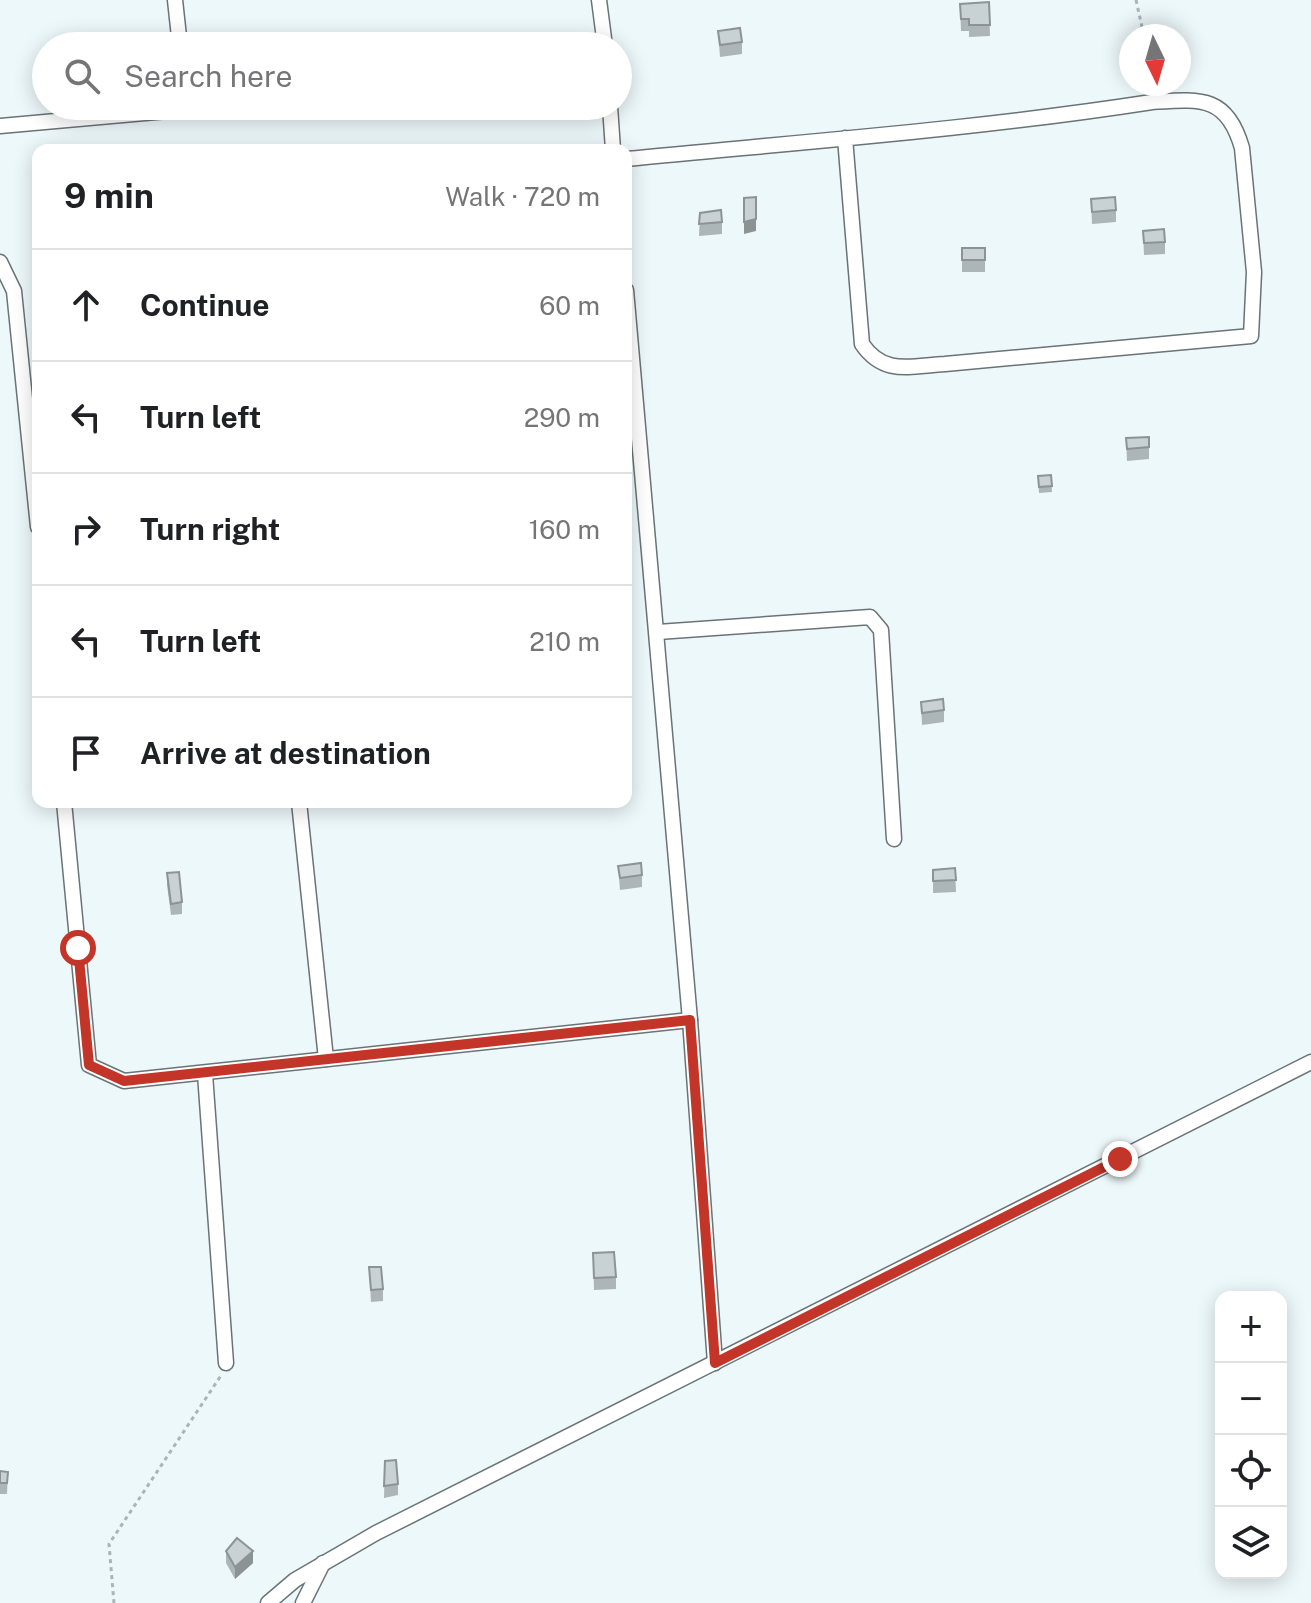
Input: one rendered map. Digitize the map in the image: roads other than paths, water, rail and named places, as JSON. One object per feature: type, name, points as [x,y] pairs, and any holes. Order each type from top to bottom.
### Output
[{"type":"street","points":[[175,0],[178,32]]},
{"type":"street","points":[[599,0],[603,32]]},
{"type":"street","points":[[632,158],[1080,113],[1152,102],[1210,103],[1226,113],[1237,128],[1242,148],[1254,272],[1251,336],[945,364],[883,365],[872,358],[862,344],[845,138]]},
{"type":"street","points":[[0,126],[62,120]]},
{"type":"street","points":[[611,120],[613,144]]},
{"type":"street","points":[[0,262],[14,291],[32,463]]},
{"type":"street","points":[[632,354],[690,1020],[715,1363]]},
{"type":"street","points":[[22,357],[32,357]]},
{"type":"street","points":[[658,632],[870,617],[881,630],[894,839]]},
{"type":"street","points":[[65,808],[89,1065],[124,1081],[690,1020]]},
{"type":"street","points":[[300,808],[326,1059]]},
{"type":"street","points":[[268,1603],[323,1562],[1311,1062]]},
{"type":"street","points":[[205,1074],[226,1363]]},
{"type":"street","points":[[303,1603],[323,1562]]}]
